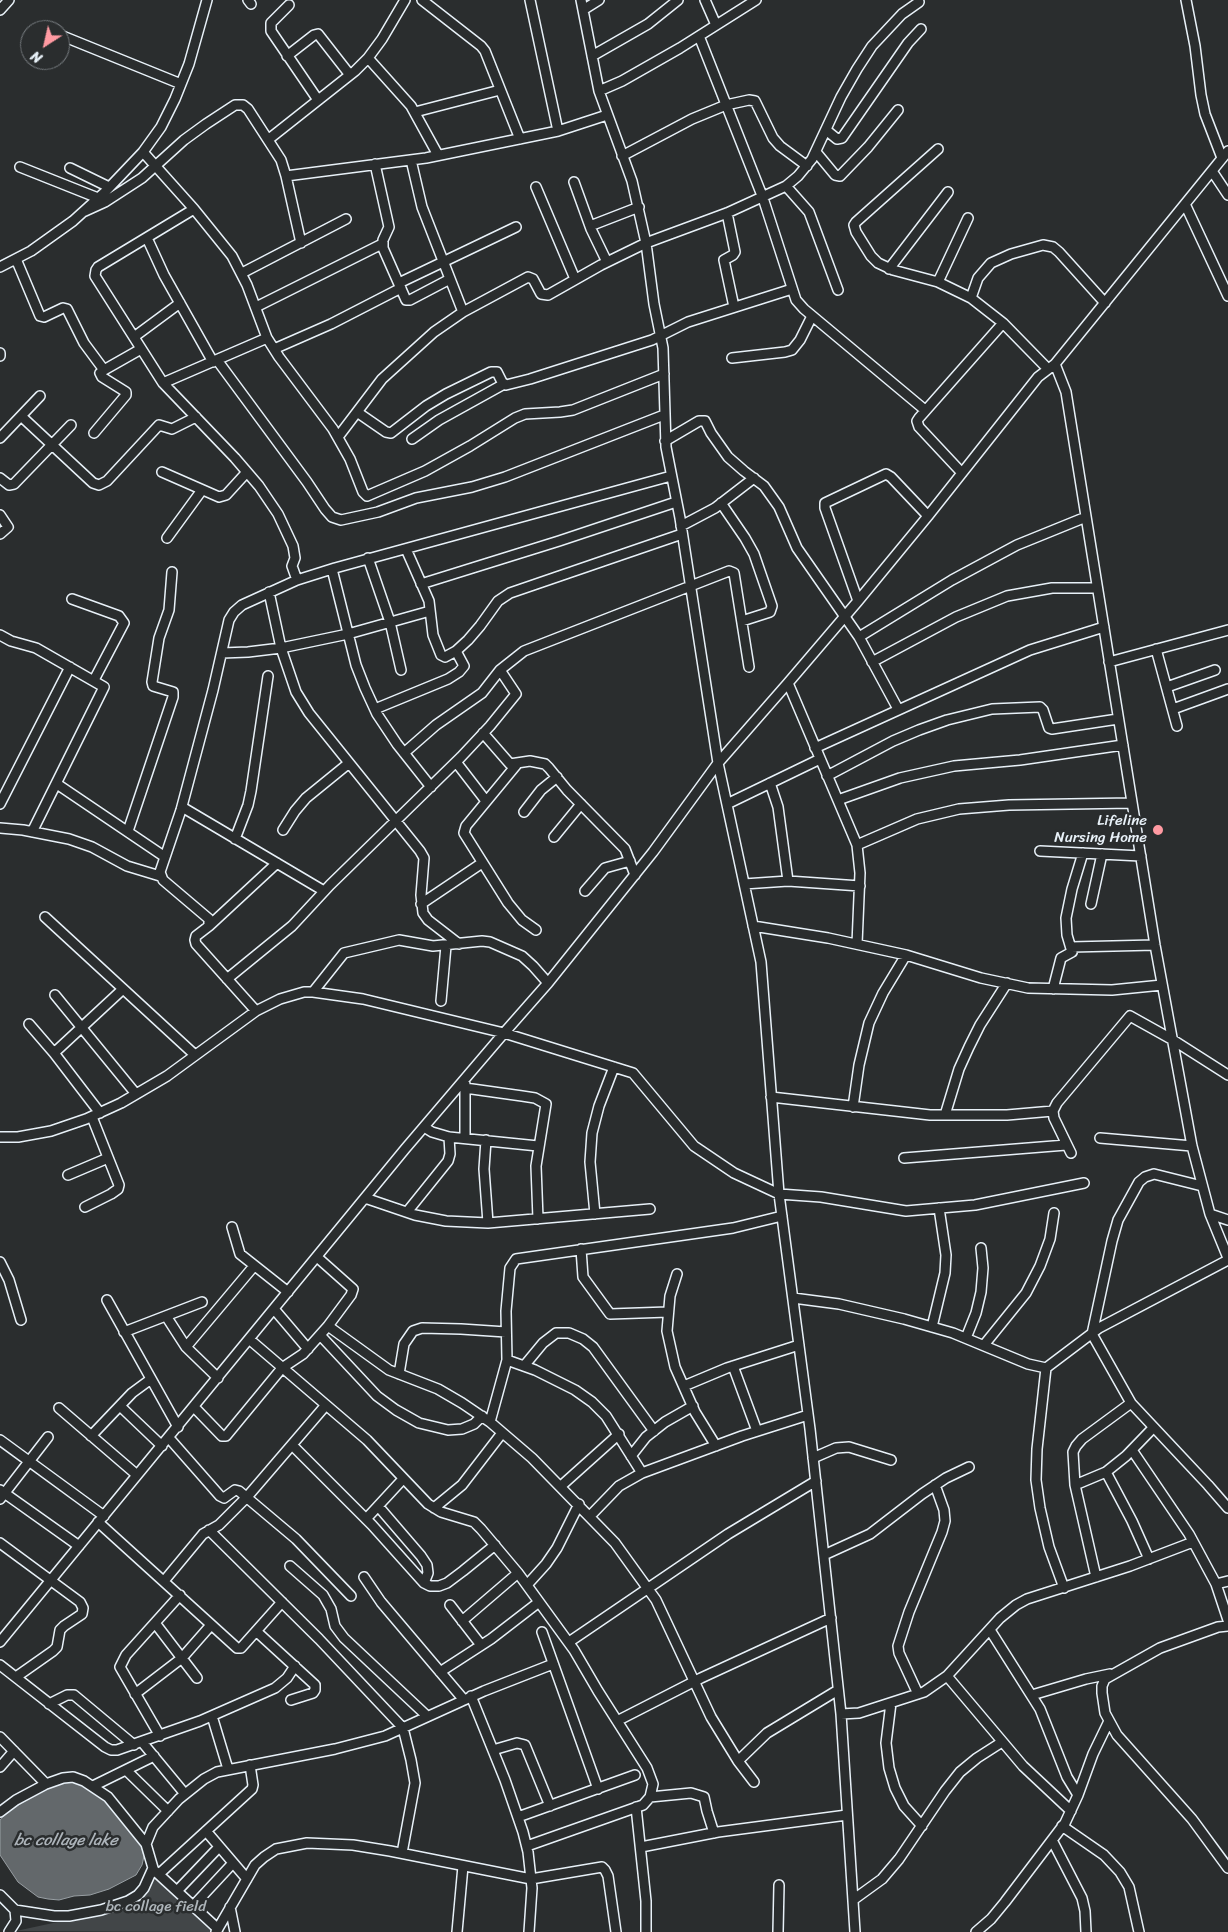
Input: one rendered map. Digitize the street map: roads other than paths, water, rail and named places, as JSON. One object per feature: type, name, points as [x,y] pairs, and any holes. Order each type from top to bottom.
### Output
[{"type":"street","points":[[0,10],[9,0]]},
{"type":"street","points":[[0,267],[16,259],[73,221],[110,187],[143,152],[161,127],[181,84],[189,64],[207,0]]},
{"type":"street","points":[[268,139],[350,75],[368,58],[382,39],[405,0]]},
{"type":"street","points":[[422,0],[485,51],[520,139]]},
{"type":"street","points":[[530,0],[558,131]]},
{"type":"street","points":[[581,0],[599,91],[632,181],[646,243],[654,304],[661,336],[664,374],[665,441],[718,763],[761,962],[779,1194],[816,1481],[841,1714],[855,1932]]},
{"type":"street","points":[[583,10],[599,0]]},
{"type":"street","points":[[592,56],[648,24],[678,0]]},
{"type":"street","points":[[705,0],[716,25]]},
{"type":"street","points":[[599,91],[622,81],[756,0]]},
{"type":"street","points":[[0,1642],[424,1127],[465,1083],[504,1032],[548,983],[635,875],[718,763],[845,616],[962,474],[1038,377],[1052,367],[1225,154],[1205,114],[1186,0]]},
{"type":"street","points":[[338,438],[382,379],[434,332],[463,312],[528,277],[533,279],[541,294],[546,296],[574,279],[646,243],[727,213],[786,186],[807,166],[816,152],[849,83],[872,46],[902,14],[919,2]]},
{"type":"street","points":[[289,5],[273,20],[270,27],[273,36],[318,100]]},
{"type":"street","points":[[826,130],[837,139],[842,138],[908,43],[921,29]]},
{"type":"street","points":[[287,56],[318,34],[350,75]]},
{"type":"street","points":[[699,36],[763,198],[792,289],[800,305],[925,410]]},
{"type":"street","points":[[70,39],[181,84]]},
{"type":"street","points":[[368,58],[415,112],[438,156]]},
{"type":"street","points":[[415,112],[500,90]]},
{"type":"street","points":[[622,156],[669,130],[726,105],[749,100],[755,101],[780,146],[807,166]]},
{"type":"street","points":[[83,212],[123,191],[142,178],[206,124],[235,105],[243,105],[248,109],[281,160],[301,243]]},
{"type":"street","points":[[816,152],[835,175],[840,176],[868,147],[898,110]]},
{"type":"street","points":[[286,176],[438,156],[558,131],[607,115]]},
{"type":"street","points":[[792,1298],[839,1304],[932,1327],[1046,1368],[1092,1334],[1228,1259],[1210,1214],[1192,1146],[1140,856],[1066,392],[1052,367],[1003,323],[971,298],[938,282],[889,269],[878,263],[871,256],[856,232],[854,224],[938,149]]},
{"type":"street","points":[[143,152],[194,209],[232,256],[242,274],[267,338],[338,438],[350,459],[363,492],[370,496],[448,459],[515,418],[525,414],[573,410],[664,374]]},
{"type":"street","points":[[411,160],[422,207],[463,312]]},
{"type":"street","points":[[256,307],[382,244],[389,226],[375,164]]},
{"type":"street","points":[[20,167],[98,198]]},
{"type":"street","points":[[70,168],[110,187]]},
{"type":"street","points":[[1212,170],[1228,195]]},
{"type":"street","points":[[574,182],[590,226],[607,262]]},
{"type":"street","points":[[786,186],[809,212],[838,290]]},
{"type":"street","points":[[536,187],[574,279]]},
{"type":"street","points":[[889,269],[948,192]]},
{"type":"street","points":[[1185,204],[1228,296]]},
{"type":"street","points":[[590,226],[639,207]]},
{"type":"street","points":[[194,209],[98,268],[95,273],[163,383],[259,486],[288,533],[293,546],[295,558],[292,566],[297,580]]},
{"type":"street","points":[[727,213],[735,252],[733,255],[724,258],[724,262],[734,307]]},
{"type":"street","points":[[938,282],[968,218]]},
{"type":"street","points":[[242,274],[346,219]]},
{"type":"street","points":[[274,349],[331,324],[443,261],[516,227]]},
{"type":"street","points":[[147,238],[180,303],[215,361],[307,482],[324,509],[332,517],[341,520],[378,512],[416,498],[472,487],[664,415]]},
{"type":"street","points":[[382,244],[406,300],[410,300],[450,279]]},
{"type":"street","points":[[971,298],[978,278],[991,263],[1005,256],[1043,245],[1054,247],[1105,303]]},
{"type":"street","points":[[16,259],[40,316],[44,317],[63,308],[67,309],[84,343],[104,370]]},
{"type":"street","points":[[412,439],[439,420],[504,384],[509,385],[570,367],[661,336],[688,322],[792,289]]},
{"type":"street","points":[[134,337],[180,303]]},
{"type":"street","points":[[732,358],[792,350],[800,340],[812,316]]},
{"type":"street","points":[[962,474],[919,427],[917,421],[1003,323]]},
{"type":"street","points":[[163,383],[267,338]]},
{"type":"street","points":[[94,433],[127,394],[125,390],[102,378],[100,373],[141,348]]},
{"type":"street","points":[[357,412],[389,434],[440,398],[492,372],[497,372],[504,384]]},
{"type":"street","points":[[0,438],[40,396]]},
{"type":"street","points":[[21,416],[93,483],[99,485],[107,481],[158,425],[172,429],[196,417]]},
{"type":"street","points":[[665,441],[700,421],[705,421],[711,434],[728,457],[772,495],[798,548],[859,637],[898,709]]},
{"type":"street","points":[[0,478],[9,485],[12,485],[71,425]]},
{"type":"street","points":[[162,472],[216,496],[223,496],[247,472]]},
{"type":"street","points":[[858,600],[825,508],[825,503],[886,474],[928,516]]},
{"type":"street","points":[[160,876],[182,806],[229,620],[242,604],[297,580],[368,558],[671,476]]},
{"type":"street","points":[[406,549],[429,601],[433,635],[441,655],[445,657],[456,651],[480,626],[498,601],[510,594],[681,530],[721,504],[754,478]]},
{"type":"street","points":[[167,538],[202,490]]},
{"type":"street","points":[[421,584],[676,502]]},
{"type":"street","points":[[721,504],[754,554],[772,606],[770,612],[742,621]]},
{"type":"street","points":[[0,514],[8,527],[0,534]]},
{"type":"street","points":[[859,637],[952,580],[1017,545],[1086,517]]},
{"type":"street","points":[[368,558],[390,622],[401,670]]},
{"type":"street","points":[[332,569],[356,665],[375,709],[404,753],[431,787]]},
{"type":"street","points":[[404,753],[436,726],[482,693],[500,670],[524,651],[545,641],[729,571],[733,572],[749,667]]},
{"type":"street","points":[[128,831],[173,697],[173,692],[153,686],[152,682],[159,638],[169,610],[172,572]]},
{"type":"street","points":[[872,662],[956,618],[1007,596],[1052,588],[1097,588]]},
{"type":"street","points":[[269,592],[281,648],[296,692],[304,706],[424,858],[421,904],[423,913],[428,920],[459,944]]},
{"type":"street","points":[[72,599],[119,616],[124,623],[94,680]]},
{"type":"street","points":[[222,653],[281,648],[348,634],[430,610]]},
{"type":"street","points":[[815,748],[1030,650],[1104,627]]},
{"type":"street","points":[[1109,662],[1228,630]]},
{"type":"street","points":[[0,636],[36,648],[94,680],[102,685],[104,689],[32,832]]},
{"type":"street","points":[[1156,649],[1177,726]]},
{"type":"street","points":[[375,709],[448,679],[459,672],[464,666],[456,651]]},
{"type":"street","points":[[0,804],[3,789],[70,667]]},
{"type":"street","points":[[227,979],[292,926],[324,891],[431,787],[483,733],[516,694],[500,670]]},
{"type":"street","points":[[1167,687],[1215,670]]},
{"type":"street","points":[[235,839],[248,805],[251,791],[268,676]]},
{"type":"street","points":[[788,683],[857,845],[860,873],[857,944]]},
{"type":"street","points":[[1173,709],[1228,689]]},
{"type":"street","points":[[827,776],[902,737],[947,720],[992,709],[1040,707],[1043,710],[1049,728],[1052,729],[1118,719]]},
{"type":"street","points":[[483,733],[508,763],[512,765],[530,761],[544,764],[625,849],[635,875]]},
{"type":"street","points":[[838,800],[900,778],[954,766],[1020,760],[1122,744]]},
{"type":"street","points":[[727,804],[820,759]]},
{"type":"street","points":[[456,762],[486,801]]},
{"type":"street","points":[[283,830],[306,798],[349,763]]},
{"type":"street","points":[[518,763],[465,829],[466,837],[516,913],[536,930]]},
{"type":"street","points":[[524,812],[542,790],[557,777]]},
{"type":"street","points":[[770,783],[778,807],[788,881]]},
{"type":"street","points":[[57,784],[166,856]]},
{"type":"street","points":[[857,845],[917,819],[959,808],[1009,805],[1132,803]]},
{"type":"street","points":[[554,837],[581,804]]},
{"type":"street","points":[[182,806],[324,891]]},
{"type":"street","points":[[0,828],[32,832],[80,842],[128,866],[160,876],[205,914],[209,919],[209,926]]},
{"type":"street","points":[[1040,852],[1140,856]]},
{"type":"street","points":[[1052,989],[1060,960],[1064,955],[1071,954],[1066,918],[1072,889],[1083,853]]},
{"type":"street","points":[[1090,904],[1102,854]]},
{"type":"street","points":[[585,891],[605,868],[630,861]]},
{"type":"street","points":[[256,1011],[196,944],[196,936],[277,863]]},
{"type":"street","points":[[421,904],[482,863]]},
{"type":"street","points":[[744,884],[788,881],[860,886]]},
{"type":"street","points":[[45,917],[195,1055]]},
{"type":"street","points":[[753,926],[857,944],[906,955],[981,978],[1028,988],[1112,990],[1162,985]]},
{"type":"street","points":[[313,992],[348,950],[358,951],[376,944],[399,940],[433,946],[482,941],[507,948],[528,961],[548,983]]},
{"type":"street","points":[[1071,947],[1155,945]]},
{"type":"street","points":[[441,1002],[446,946]]},
{"type":"street","points":[[853,1107],[858,1065],[869,1023],[883,992],[906,955]]},
{"type":"street","points":[[945,1115],[959,1069],[969,1047],[980,1025],[1007,983]]},
{"type":"street","points":[[54,1053],[123,989]]},
{"type":"street","points":[[0,1137],[18,1137],[51,1131],[96,1115],[167,1076],[256,1011],[280,998],[304,992],[313,992],[362,999],[504,1032],[632,1073],[694,1146],[734,1173],[779,1194],[822,1196],[906,1211],[975,1205],[1084,1183]]},
{"type":"street","points":[[55,995],[136,1094]]},
{"type":"street","points":[[904,1158],[1068,1149],[1054,1118],[1053,1111],[1057,1103],[1130,1016],[1173,1040],[1228,1075]]},
{"type":"street","points":[[29,1024],[54,1053],[96,1115],[108,1158],[118,1181],[118,1189],[84,1206]]},
{"type":"street","points":[[595,1214],[590,1162],[592,1133],[599,1106],[614,1067]]},
{"type":"street","points":[[465,1083],[465,1138]]},
{"type":"street","points":[[465,1083],[544,1102],[547,1106],[538,1146],[536,1166],[538,1219]]},
{"type":"street","points":[[771,1097],[853,1107],[945,1115],[1007,1115],[1053,1111]]},
{"type":"street","points":[[424,1127],[432,1132],[449,1137],[538,1146]]},
{"type":"street","points":[[407,1212],[448,1162],[450,1154],[449,1137]]},
{"type":"street","points":[[1100,1138],[1192,1146]]},
{"type":"street","points":[[486,1140],[484,1169],[488,1223]]},
{"type":"street","points":[[68,1175],[108,1158]]},
{"type":"street","points":[[1202,1186],[1154,1174],[1145,1177],[1139,1182],[1118,1220],[1092,1334],[1131,1403],[1228,1508]]},
{"type":"street","points":[[365,1198],[407,1212],[446,1221],[488,1223],[650,1208]]},
{"type":"street","points":[[932,1327],[945,1273],[946,1255],[939,1208]]},
{"type":"street","points":[[984,1345],[1026,1293],[1040,1266],[1050,1239],[1054,1213]]},
{"type":"street","points":[[1210,1214],[1228,1220]]},
{"type":"street","points":[[320,1335],[377,1396],[396,1410],[419,1423],[448,1430],[462,1429],[486,1419],[507,1360],[508,1285],[510,1268],[513,1261],[520,1258],[733,1228],[782,1216]]},
{"type":"street","points":[[232,1227],[238,1252],[288,1292]]},
{"type":"street","points":[[966,1338],[976,1313],[981,1292],[983,1268],[981,1248]]},
{"type":"street","points":[[581,1249],[583,1277],[610,1314],[668,1312]]},
{"type":"street","points":[[194,1406],[222,1436],[226,1436],[282,1368],[308,1349],[328,1326],[351,1296],[353,1289],[317,1257]]},
{"type":"street","points":[[0,1262],[9,1280],[21,1320]]},
{"type":"street","points":[[186,1347],[254,1266]]},
{"type":"street","points":[[677,1274],[670,1296],[667,1331],[676,1367],[684,1386],[716,1446]]},
{"type":"street","points":[[107,1300],[178,1427]]},
{"type":"street","points":[[124,1332],[202,1302]]},
{"type":"street","points":[[274,1309],[308,1349]]},
{"type":"street","points":[[166,1316],[186,1347],[218,1378]]},
{"type":"street","points":[[328,1326],[389,1370],[438,1390],[486,1419],[561,1486],[615,1542],[656,1600],[711,1716],[738,1761],[754,1782]]},
{"type":"street","points":[[399,1374],[404,1344],[413,1331],[422,1328],[506,1332]]},
{"type":"street","points":[[524,1366],[543,1343],[556,1333],[569,1332],[593,1347],[654,1431]]},
{"type":"street","points":[[250,1339],[367,1440],[428,1504],[441,1512],[474,1522],[518,1573],[568,1642],[647,1768],[652,1784],[650,1797],[643,1805],[527,1846]]},
{"type":"street","points":[[684,1386],[732,1366],[799,1345]]},
{"type":"street","points":[[507,1360],[524,1366],[581,1394],[606,1416],[642,1473]]},
{"type":"street","points":[[732,1366],[757,1431]]},
{"type":"street","points":[[1046,1368],[1037,1449],[1036,1480],[1049,1547],[1064,1588]]},
{"type":"street","points":[[91,1436],[139,1387],[151,1379]]},
{"type":"street","points":[[1096,1577],[1075,1485],[1074,1452],[1076,1446],[1101,1424],[1131,1403]]},
{"type":"street","points":[[164,1581],[203,1534],[219,1525],[247,1497],[326,1405]]},
{"type":"street","points":[[120,1406],[162,1446]]},
{"type":"street","points":[[631,1456],[646,1437],[693,1406]]},
{"type":"street","points":[[59,1408],[137,1475]]},
{"type":"street","points":[[590,1516],[619,1486],[642,1473],[757,1431],[808,1415]]},
{"type":"street","points":[[1075,1485],[1106,1472],[1132,1450],[1153,1428]]},
{"type":"street","points":[[434,1508],[462,1485],[502,1433]]},
{"type":"street","points":[[561,1486],[619,1434]]},
{"type":"street","points":[[48,1437],[2,1494],[79,1546]]},
{"type":"street","points":[[168,1438],[220,1496],[224,1498],[236,1490],[247,1497],[296,1539],[351,1596]]},
{"type":"street","points":[[0,1440],[30,1461],[101,1519],[164,1581],[237,1648],[241,1648],[282,1602]]},
{"type":"street","points":[[292,1445],[366,1519],[424,1583],[430,1586],[447,1583],[495,1545]]},
{"type":"street","points":[[813,1458],[836,1448],[849,1447],[891,1460]]},
{"type":"street","points":[[1132,1450],[1193,1542],[1216,1584],[1228,1620]]},
{"type":"street","points":[[824,1555],[870,1534],[935,1485],[970,1467]]},
{"type":"street","points":[[1106,1472],[1132,1521],[1149,1559]]},
{"type":"street","points":[[366,1519],[403,1479]]},
{"type":"street","points":[[568,1642],[728,1534],[816,1481]]},
{"type":"street","points":[[918,1694],[901,1658],[898,1646],[909,1612],[945,1521],[944,1510],[935,1485]]},
{"type":"street","points":[[526,1585],[558,1548],[579,1504]]},
{"type":"street","points":[[378,1506],[428,1566],[428,1573],[424,1583]]},
{"type":"street","points":[[209,1530],[319,1639],[403,1728],[415,1783],[402,1853]]},
{"type":"street","points":[[841,1714],[859,1712],[890,1704],[918,1694],[947,1676],[1000,1618],[1027,1599],[1149,1559],[1193,1542]]},
{"type":"street","points":[[0,1543],[80,1602],[84,1608],[82,1614],[60,1630],[58,1647],[16,1677]]},
{"type":"street","points":[[290,1566],[323,1595],[331,1609],[335,1626],[344,1638],[428,1716]]},
{"type":"street","points":[[462,1621],[518,1573]]},
{"type":"street","points":[[364,1577],[381,1602],[440,1672],[468,1698],[493,1750],[518,1816],[527,1846],[531,1879],[529,1932]]},
{"type":"street","points":[[1216,1584],[1228,1581]]},
{"type":"street","points":[[160,1736],[120,1667],[126,1655],[180,1595]]},
{"type":"street","points":[[440,1672],[481,1645],[539,1602]]},
{"type":"street","points":[[450,1605],[481,1645]]},
{"type":"street","points":[[617,1722],[695,1681],[831,1618]]},
{"type":"street","points":[[155,1622],[197,1678]]},
{"type":"street","points":[[135,1694],[182,1658],[211,1625]]},
{"type":"street","points":[[1228,1626],[1218,1627],[1160,1648],[1113,1674],[1106,1679],[1102,1686],[1105,1713],[1117,1735],[1192,1819],[1228,1868]]},
{"type":"street","points":[[990,1630],[1032,1695],[1049,1729],[1067,1777],[1078,1795]]},
{"type":"street","points":[[256,1631],[314,1685],[315,1690],[313,1693],[291,1700]]},
{"type":"street","points":[[542,1632],[598,1789]]},
{"type":"street","points":[[146,1844],[153,1827],[168,1811],[204,1779],[217,1772],[335,1749],[385,1736],[468,1698],[553,1664]]},
{"type":"street","points":[[0,1665],[111,1750],[117,1750],[160,1736],[212,1716],[275,1688],[287,1678],[295,1666]]},
{"type":"street","points":[[1032,1695],[1086,1679],[1113,1674]]},
{"type":"street","points":[[947,1676],[1023,1766],[1070,1811]]},
{"type":"street","points":[[738,1761],[766,1733],[838,1690]]},
{"type":"street","points":[[49,1704],[67,1695],[74,1695],[154,1756],[186,1794]]},
{"type":"street","points":[[890,1704],[886,1743],[889,1768],[895,1788],[904,1806],[922,1826]]},
{"type":"street","points":[[212,1716],[228,1770]]},
{"type":"street","points":[[976,1932],[986,1924],[1005,1902],[1062,1826],[1078,1795],[1093,1754],[1109,1721]]},
{"type":"street","points":[[0,1736],[46,1784]]},
{"type":"street","points":[[853,1900],[882,1879],[899,1859],[944,1791],[960,1772],[977,1758],[1002,1742]]},
{"type":"street","points":[[493,1750],[517,1743],[525,1745],[550,1806]]},
{"type":"street","points":[[0,1767],[14,1751]]},
{"type":"street","points":[[93,1786],[154,1756]]},
{"type":"street","points":[[0,1896],[15,1910],[61,1916],[101,1910],[128,1901],[138,1895],[156,1871],[206,1831],[252,1789],[250,1765]]},
{"type":"street","points":[[126,1770],[168,1811]]},
{"type":"street","points":[[518,1816],[636,1775]]},
{"type":"street","points":[[1,1809],[46,1784],[64,1778],[74,1778],[93,1786],[108,1797],[119,1809],[146,1844],[156,1871],[217,1930],[255,1865],[264,1857],[289,1845],[329,1843],[402,1853],[531,1879],[602,1867],[608,1876],[616,1932]]},
{"type":"street","points":[[650,1797],[691,1792],[704,1797],[714,1833]]},
{"type":"street","points":[[636,1807],[646,1900],[646,1932]]},
{"type":"street","points":[[641,1847],[714,1833],[847,1815]]},
{"type":"street","points":[[1062,1826],[1104,1855],[1120,1872],[1129,1888],[1139,1932]]},
{"type":"street","points":[[206,1831],[247,1879]]},
{"type":"street","points":[[1052,1840],[1082,1898],[1085,1910],[1086,1932]]},
{"type":"street","points":[[177,1891],[220,1847]]},
{"type":"street","points":[[193,1906],[233,1863]]},
{"type":"street","points":[[457,1932],[463,1866]]},
{"type":"street","points":[[778,1932],[779,1885]]},
{"type":"street","points":[[230,1907],[234,1932]]},
{"type":"street","points":[[0,1928],[9,1932],[16,1921],[15,1910]]},
{"type":"street","points":[[986,1924],[992,1932]]},
{"type":"water","name":"bc collage lake","points":[[70,1779],[85,1783],[98,1793],[139,1838],[144,1856],[142,1865],[136,1875],[109,1889],[90,1895],[74,1896],[59,1900],[38,1897],[18,1882],[0,1855],[0,1820],[15,1807],[52,1785]]},
{"type":"place","name":"Lifeline Nursing Home","points":[[1158,830]]},
{"type":"park label","name":"bc collage field","points":[[156,1907]]}]
